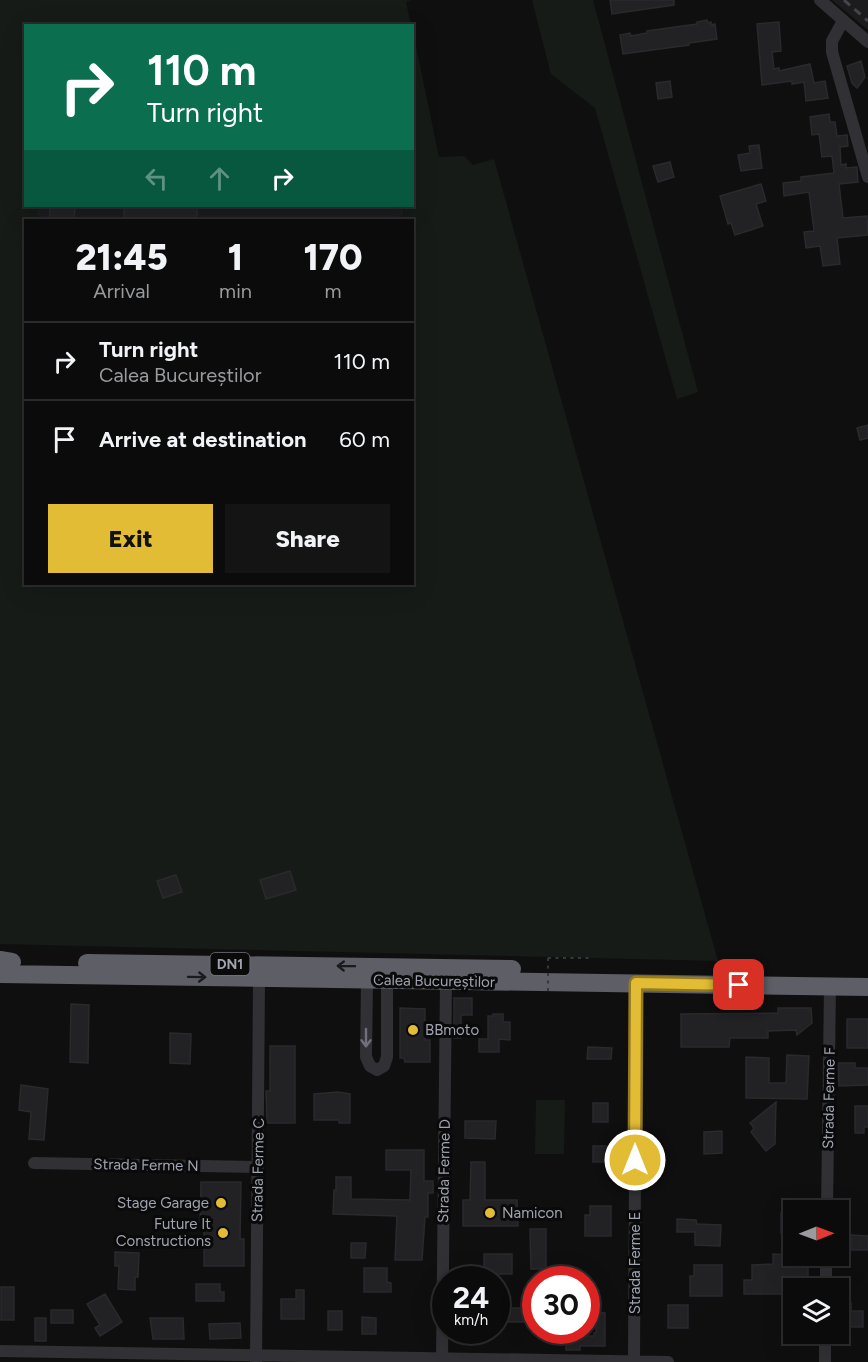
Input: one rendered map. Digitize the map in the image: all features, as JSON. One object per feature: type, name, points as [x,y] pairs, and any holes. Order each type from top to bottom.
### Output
[{"type":"highway","name":"Calea Bucureștilor","points":[[4,968],[256,964],[868,975]]},
{"type":"highway","name":"Calea Bucureștilor","points":[[4,968],[260,979],[868,987]]},
{"type":"street","points":[[820,0],[868,42]]},
{"type":"street","points":[[843,21],[832,41],[832,52],[868,177]]},
{"type":"street","name":"Strada Ferme C","points":[[256,1358],[260,979]]},
{"type":"street","points":[[367,980],[366,1058],[370,1066],[377,1070],[384,1066],[387,1058],[387,980]]},
{"type":"street","name":"Strada Ferme D","points":[[442,1360],[446,981]]},
{"type":"street","name":"Strada Ferme E","points":[[634,1362],[636,983]]},
{"type":"street","name":"Strada Ferme F","points":[[827,1200],[830,986]]},
{"type":"street","name":"Strada Ferme N","points":[[34,1163],[258,1167]]},
{"type":"street","points":[[825,1344],[825,1362]]},
{"type":"street","points":[[0,1351],[256,1358],[668,1362]]},
{"type":"path","points":[[548,994],[548,958],[590,958]]},
{"type":"shaded area","points":[[0,0],[411,0],[406,2],[411,24],[24,24],[24,207],[38,207],[38,219],[24,219],[24,585],[414,585],[414,219],[403,219],[404,207],[414,207],[414,37],[439,157],[464,156],[473,165],[494,159],[718,961],[0,944]]},
{"type":"shaded area","points":[[532,0],[593,0],[698,392],[677,399],[595,108],[551,74]]},
{"type":"shaded area","points":[[832,0],[868,0],[868,30]]},
{"type":"shaded area","points":[[38,207],[404,207],[403,219],[38,219]]},
{"type":"shaded area","points":[[536,1100],[565,1100],[564,1154],[535,1154]]},
{"type":"building","points":[[610,0],[674,0],[674,5],[612,14]]},
{"type":"building","points":[[707,20],[712,25],[715,24],[717,39],[623,54],[620,35],[630,33],[631,36],[647,33],[647,31],[697,24],[697,22]]},
{"type":"building","points":[[779,22],[781,51],[772,52],[774,69],[779,68],[779,71],[810,64],[814,83],[825,81],[828,98],[806,101],[804,82],[792,84],[792,81],[762,85],[757,24]]},
{"type":"building","points":[[861,61],[865,77],[857,88],[852,83],[847,66]]},
{"type":"building","points":[[670,81],[672,97],[658,99],[656,83]]},
{"type":"building","points":[[829,114],[830,122],[835,122],[837,136],[847,135],[848,146],[840,147],[841,165],[846,164],[846,168],[857,167],[858,182],[839,184],[843,218],[867,216],[868,235],[837,238],[840,264],[823,266],[820,246],[806,248],[804,232],[814,231],[809,192],[784,196],[783,183],[801,181],[801,177],[834,173],[832,156],[822,157],[819,134],[812,135],[810,117]]},
{"type":"building","points":[[759,145],[762,168],[741,171],[738,155],[750,153],[749,146]]},
{"type":"building","points":[[670,162],[674,177],[658,182],[653,166]]},
{"type":"building","points":[[761,184],[766,201],[756,204],[763,226],[735,235],[731,223],[728,224],[720,196]]},
{"type":"building","points":[[50,207],[75,207],[74,219],[50,219]]},
{"type":"building","points":[[124,207],[197,207],[197,219],[124,219]]},
{"type":"building","points":[[868,425],[868,438],[860,440],[857,428]]},
{"type":"building","points":[[290,871],[296,890],[266,899],[260,880]]},
{"type":"building","points":[[176,875],[182,892],[163,898],[157,881]]},
{"type":"building","points":[[454,998],[472,998],[472,1015],[461,1015],[461,1038],[454,1038]]},
{"type":"building","points":[[71,1004],[89,1005],[88,1063],[70,1062]]},
{"type":"building","name":"BBmoto","points":[[400,1008],[425,1009],[425,1040],[430,1040],[430,1062],[405,1062],[404,1058],[400,1058]]},
{"type":"building","points":[[778,1008],[811,1008],[812,1023],[797,1035],[796,1030],[768,1031],[768,1038],[730,1038],[729,1047],[681,1047],[681,1014],[778,1013]]},
{"type":"building","points":[[493,1014],[503,1014],[503,1022],[510,1022],[510,1040],[499,1039],[499,1052],[479,1052],[479,1039],[488,1039],[488,1016],[493,1016]]},
{"type":"building","points":[[847,1019],[868,1019],[868,1048],[847,1048]]},
{"type":"building","points":[[170,1033],[191,1034],[190,1064],[170,1063]]},
{"type":"building","points":[[270,1046],[295,1046],[295,1123],[267,1123],[266,1091],[270,1091]]},
{"type":"building","points":[[588,1047],[612,1048],[611,1059],[587,1059]]},
{"type":"building","points":[[787,1055],[809,1056],[807,1099],[746,1098],[746,1057],[769,1058],[769,1083],[786,1083]]},
{"type":"building","points":[[838,1063],[855,1063],[855,1068],[868,1068],[868,1085],[839,1086]]},
{"type":"building","points":[[21,1085],[48,1089],[44,1140],[29,1139],[31,1112],[19,1110]]},
{"type":"building","points":[[338,1092],[350,1094],[350,1123],[339,1123],[339,1120],[314,1120],[314,1094]]},
{"type":"building","points":[[776,1102],[775,1144],[766,1151],[751,1132],[754,1128],[750,1123]]},
{"type":"building","points":[[593,1103],[608,1103],[608,1122],[593,1122]]},
{"type":"building","points":[[855,1106],[868,1106],[868,1127],[864,1127],[864,1133],[855,1133]]},
{"type":"building","points":[[465,1121],[496,1121],[495,1139],[465,1138]]},
{"type":"building","points":[[722,1131],[722,1153],[704,1154],[704,1132]]},
{"type":"building","points":[[593,1146],[612,1146],[612,1162],[593,1162]]},
{"type":"building","points":[[386,1150],[424,1150],[424,1181],[433,1181],[433,1193],[428,1193],[428,1217],[425,1217],[422,1260],[395,1260],[397,1216],[333,1214],[336,1177],[351,1177],[351,1199],[410,1200],[411,1170],[386,1170]]},
{"type":"building","name":"Namicon","points":[[471,1162],[485,1162],[485,1200],[517,1200],[518,1226],[463,1226],[463,1200],[470,1200]]},
{"type":"building","points":[[201,1182],[241,1182],[240,1239],[244,1239],[244,1266],[204,1266],[204,1224],[200,1224]]},
{"type":"building","points":[[590,1206],[611,1206],[611,1236],[585,1236],[585,1215],[590,1215]]},
{"type":"building","points":[[781,1213],[783,1213],[783,1233],[781,1233]]},
{"type":"building","points":[[677,1219],[696,1220],[697,1224],[721,1225],[720,1246],[695,1245],[695,1232],[677,1232]]},
{"type":"building","points":[[530,1229],[546,1229],[546,1266],[531,1266]]},
{"type":"building","points":[[851,1235],[868,1236],[868,1250],[851,1250]]},
{"type":"building","points":[[351,1243],[366,1243],[365,1258],[351,1258]]},
{"type":"building","points":[[115,1252],[139,1253],[135,1290],[118,1289],[119,1266],[115,1266]]},
{"type":"building","points":[[484,1254],[512,1254],[512,1274],[510,1274],[510,1266],[484,1266]]},
{"type":"building","points":[[773,1254],[783,1255],[783,1266],[808,1266],[808,1277],[783,1278],[782,1294],[744,1294],[744,1280],[752,1280],[752,1265],[773,1264]]},
{"type":"building","points":[[694,1265],[722,1265],[722,1296],[690,1296],[690,1276],[694,1276]]},
{"type":"building","points":[[364,1268],[387,1268],[387,1282],[391,1283],[391,1292],[364,1292]]},
{"type":"building","points":[[196,1284],[220,1284],[220,1292],[224,1292],[224,1301],[196,1301]]},
{"type":"building","points":[[1,1287],[14,1287],[14,1320],[1,1320]]},
{"type":"building","points":[[296,1290],[304,1290],[304,1319],[281,1319],[281,1299],[296,1299]]},
{"type":"building","points":[[105,1294],[122,1322],[100,1336],[95,1328],[100,1325],[87,1304]]},
{"type":"building","points":[[849,1303],[851,1303],[851,1311],[863,1311],[863,1327],[849,1327]]},
{"type":"building","points":[[668,1305],[688,1305],[688,1328],[668,1328]]},
{"type":"building","points":[[510,1308],[522,1308],[522,1322],[510,1322]]},
{"type":"building","points":[[51,1310],[73,1310],[73,1323],[51,1323]]},
{"type":"building","points":[[328,1311],[342,1311],[342,1330],[328,1330]]},
{"type":"building","points":[[600,1312],[605,1313],[605,1346],[580,1346],[580,1350],[566,1350],[566,1344],[600,1344]]},
{"type":"building","points":[[362,1317],[376,1318],[376,1334],[362,1334]]},
{"type":"building","points":[[35,1318],[46,1318],[46,1341],[35,1341]]},
{"type":"building","points":[[150,1318],[183,1318],[184,1339],[153,1339]]},
{"type":"building","points":[[240,1323],[241,1338],[210,1339],[209,1324]]},
{"type":"railway","points":[[844,0],[868,21]]},
{"type":"place","name":"BBmoto","points":[[413,1030]]},
{"type":"place","name":"Stage Garage","points":[[221,1203]]},
{"type":"place","name":"Namicon","points":[[490,1213]]},
{"type":"place","name":"Future It Constructions","points":[[223,1233]]},
{"type":"route","points":[[635,1160],[636,983],[739,985]]}]
